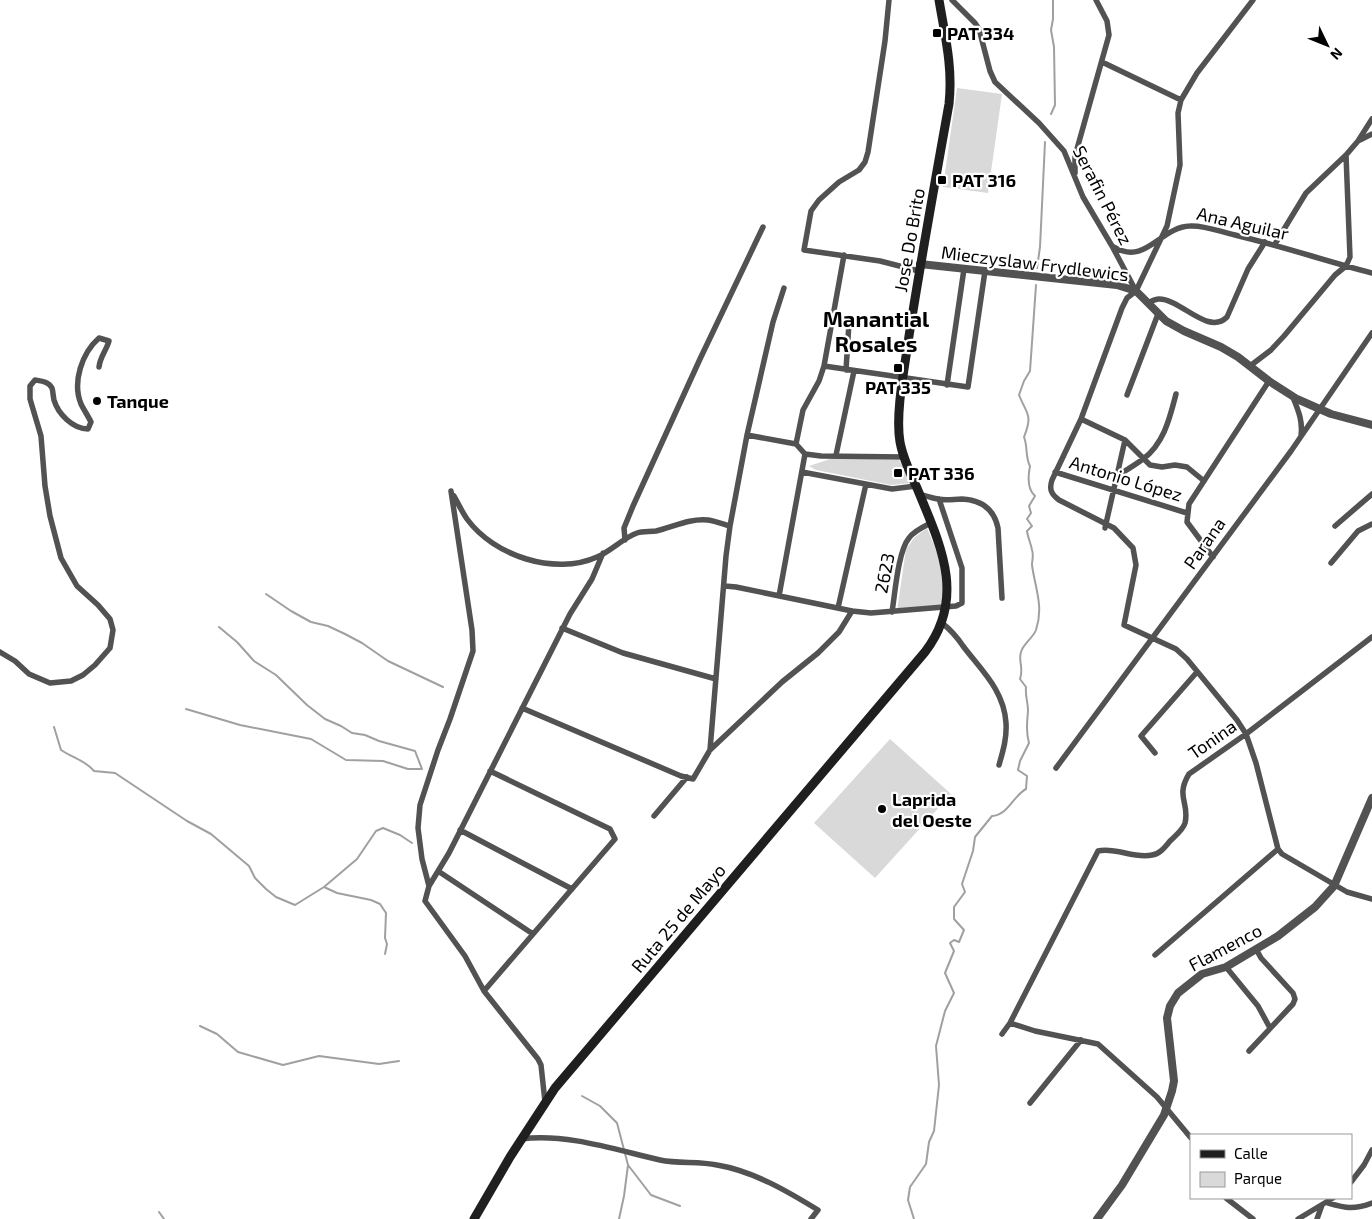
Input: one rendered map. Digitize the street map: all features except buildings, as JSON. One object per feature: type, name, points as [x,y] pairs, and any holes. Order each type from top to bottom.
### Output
[{"type":"main road","name":"Jose Do Brito","points":[[926,652],[936,638],[942,623],[948,589],[941,548],[904,457],[900,441],[899,423],[903,379],[919,267],[951,84],[939,0]]},
{"type":"main road","name":"Ruta 25 de Mayo","points":[[474,1219],[545,1102],[926,652]]},
{"type":"street","points":[[889,0],[885,41],[865,162],[859,170],[839,182],[819,200],[812,211],[804,250],[919,267]]},
{"type":"street","name":"Serafin Pérez","points":[[952,0],[979,29],[990,71],[995,82],[1060,144],[1084,197],[1136,291]]},
{"type":"street","points":[[1075,176],[1075,156],[1109,35],[1107,21],[1096,0]]},
{"type":"street","points":[[1253,0],[1198,73],[1181,100],[1178,113],[1180,165],[1167,226],[1136,291],[1127,298],[1122,308],[1081,419],[1050,487],[1053,495],[1059,500],[1106,526],[1114,528],[1133,548],[1136,565],[1128,596],[1124,625],[1176,649],[1237,720],[1246,734],[1256,763],[1278,849],[1292,861],[1334,886],[1346,892],[1372,899]]},
{"type":"street","points":[[1102,62],[1181,100]]},
{"type":"street","points":[[1275,244],[1306,194],[1346,155],[1372,119]]},
{"type":"street","points":[[1358,140],[1372,134]]},
{"type":"street","points":[[1250,366],[1271,350],[1335,275],[1346,266],[1350,257],[1346,155]]},
{"type":"street","name":"Ana Aguilar","points":[[1112,246],[1123,252],[1142,251],[1177,228],[1194,226],[1275,244],[1372,273]]},
{"type":"street","points":[[625,540],[624,528],[633,506],[763,227]]},
{"type":"street","points":[[1148,303],[1160,299],[1168,301],[1212,323],[1222,322],[1228,317],[1248,269],[1265,242]]},
{"type":"street","points":[[796,444],[802,410],[819,381],[824,366],[844,255]]},
{"type":"street","name":"Mieczyslaw Frydlewics","points":[[919,267],[964,269],[1117,285],[1136,291],[1158,314],[1184,331],[1221,347],[1250,366],[1268,382],[1320,410],[1372,425]]},
{"type":"street","points":[[947,385],[964,269]]},
{"type":"street","points":[[824,366],[854,372],[968,387],[985,271]]},
{"type":"street","points":[[710,750],[730,526],[747,434],[772,322],[784,288]]},
{"type":"street","points":[[1127,395],[1158,314]]},
{"type":"street","points":[[846,370],[849,323]]},
{"type":"street","name":"Parana","points":[[1056,768],[1300,438],[1372,333]]},
{"type":"street","points":[[0,652],[15,661],[29,674],[50,683],[71,681],[82,675],[95,665],[110,648],[113,630],[110,619],[77,586],[62,558],[50,516],[45,486],[41,436],[30,399],[30,386],[35,380],[45,381],[52,388],[54,402],[61,413],[72,424],[82,429],[88,429],[91,422],[81,404],[78,377],[82,362],[91,346],[100,338],[109,340],[106,350],[100,356],[99,368]]},
{"type":"street","points":[[836,455],[854,372]]},
{"type":"street","points":[[1213,556],[1187,522],[1189,504],[1268,382]]},
{"type":"street","points":[[1117,476],[1143,460],[1162,438],[1176,394]]},
{"type":"street","points":[[1292,395],[1301,414],[1300,438]]},
{"type":"street","points":[[1081,419],[1125,440],[1150,465],[1187,467],[1204,480]]},
{"type":"street","points":[[747,434],[796,444],[805,454],[821,456],[904,457]]},
{"type":"street","points":[[1106,526],[1125,440]]},
{"type":"street","points":[[779,596],[805,454]]},
{"type":"street","points":[[802,472],[892,489],[918,490],[938,499],[974,501],[990,510],[996,518],[998,528],[1002,598]]},
{"type":"street","name":"Antonio López","points":[[1056,472],[1187,513]]},
{"type":"street","points":[[838,608],[866,484]]},
{"type":"street","points":[[429,886],[422,859],[418,828],[420,805],[473,651],[472,630],[451,492],[468,519],[480,532],[495,543],[519,556],[539,562],[574,564],[597,557],[636,533],[655,531],[695,520],[708,520],[730,526]]},
{"type":"street","points":[[1335,526],[1372,494]]},
{"type":"street","points":[[724,586],[870,613],[956,606],[962,603],[962,568],[938,499]]},
{"type":"street","name":"2623","points":[[892,612],[902,550],[907,540],[915,532],[931,523]]},
{"type":"street","points":[[1331,563],[1358,532],[1372,524]]},
{"type":"street","points":[[545,1102],[541,1065],[538,1059],[484,991],[465,956],[425,901],[429,886],[460,830],[562,628],[592,579],[603,553]]},
{"type":"street","points":[[522,708],[693,779],[710,750],[782,682],[818,653],[839,632],[852,611]]},
{"type":"street","points":[[942,623],[956,635],[984,671],[1002,704],[1006,722],[1006,742],[999,765]]},
{"type":"street","points":[[562,628],[623,653],[716,679]]},
{"type":"street","name":"Tonina","points":[[1002,1034],[1010,1023],[1094,855],[1098,851],[1107,849],[1141,855],[1152,855],[1162,851],[1185,824],[1182,792],[1184,782],[1189,774],[1246,734],[1372,637]]},
{"type":"street","points":[[1155,753],[1141,736],[1197,672]]},
{"type":"street","points":[[484,991],[615,839],[610,828],[490,771]]},
{"type":"street","points":[[654,816],[687,777]]},
{"type":"street","name":"Flamenco","points":[[1097,1219],[1141,1154],[1164,1114],[1172,1092],[1174,1081],[1167,1018],[1170,1006],[1178,993],[1202,974],[1226,967],[1256,949],[1299,922],[1316,907],[1334,886],[1372,798]]},
{"type":"street","points":[[460,830],[572,889]]},
{"type":"street","points":[[1155,955],[1278,849]]},
{"type":"street","points":[[438,871],[533,934]]},
{"type":"street","points":[[1250,1051],[1293,1004],[1295,999],[1293,993],[1261,958],[1256,949]]},
{"type":"street","points":[[1226,967],[1258,1006],[1270,1028]]},
{"type":"street","points":[[1010,1023],[1036,1031],[1098,1044],[1166,1107],[1190,1137]]},
{"type":"street","points":[[1030,1103],[1081,1040]]},
{"type":"street","points":[[522,1139],[539,1137],[602,1145],[662,1160],[715,1164],[730,1168],[751,1175],[795,1196],[818,1210],[811,1219]]},
{"type":"street","points":[[1352,1181],[1372,1150]]},
{"type":"street","points":[[1227,1199],[1253,1219]]},
{"type":"street","points":[[1298,1219],[1332,1199]]},
{"type":"street","points":[[1325,1204],[1349,1209],[1359,1208],[1372,1203]]},
{"type":"street","points":[[1317,1219],[1325,1204]]},
{"type":"green space","points":[[957,88],[1002,94],[988,193],[943,187]]},
{"type":"green space","points":[[833,458],[899,460],[912,483],[891,485],[816,470],[809,466]]},
{"type":"green space","points":[[927,528],[940,565],[943,583],[943,605],[897,611],[906,549],[915,537]]},
{"type":"green space","name":"Laprida del Oeste","points":[[890,739],[951,794],[875,878],[814,823]]},
{"type":"waterway","points":[[1051,114],[1055,105],[1054,47],[1051,30],[1053,0]]},
{"type":"waterway","points":[[1037,268],[1040,247],[1045,142]]},
{"type":"waterway","points":[[914,1219],[908,1200],[910,1187],[926,1164],[929,1142],[934,1131],[939,1085],[936,1046],[945,1011],[954,993],[945,973],[954,951],[950,943],[954,940],[959,942],[964,930],[954,919],[954,907],[965,892],[962,884],[973,851],[975,837],[992,816],[998,815],[1006,809],[1026,789],[1027,776],[1018,770],[1020,761],[1029,743],[1026,687],[1020,679],[1020,656],[1022,649],[1036,630],[1039,605],[1032,565],[1033,552],[1027,531],[1032,526],[1027,519],[1031,513],[1029,506],[1035,496],[1029,486],[1030,466],[1024,437],[1028,424],[1028,415],[1019,395],[1030,371],[1036,285]]},
{"type":"waterway","points":[[266,594],[311,622],[328,626],[345,634],[388,661],[443,687]]},
{"type":"waterway","points":[[186,709],[240,725],[311,739],[346,760],[383,761],[408,769],[422,769],[415,751],[365,735],[352,733],[325,719],[307,705],[276,675],[254,661],[237,642],[219,627]]},
{"type":"waterway","points":[[54,727],[61,750],[83,762],[94,771],[115,773],[187,821],[211,834],[249,866],[255,878],[276,897],[295,905],[324,887],[337,893],[371,900],[380,904],[386,913],[385,938],[387,944],[385,954]]},
{"type":"waterway","points":[[324,887],[357,859],[376,831],[383,828],[400,835],[412,843]]},
{"type":"waterway","points":[[200,1026],[217,1034],[238,1052],[283,1065],[319,1056],[379,1064],[399,1061]]},
{"type":"waterway","points":[[582,1096],[600,1106],[617,1123],[628,1165],[619,1219]]},
{"type":"waterway","points":[[628,1165],[651,1195],[680,1206]]},
{"type":"waterway","points":[[159,1212],[164,1219]]},
{"type":"place","name":"PAT 334","points":[[937,33]]},
{"type":"place","name":"PAT 316","points":[[942,180]]},
{"type":"place","name":"PAT 335","points":[[898,368]]},
{"type":"place","name":"Tanque","points":[[97,401]]},
{"type":"place","name":"PAT 336","points":[[898,473]]},
{"type":"place","name":"Laprida del Oeste","points":[[882,809]]},
{"type":"district","name":"Manantial Rosales","points":[[876,330]]}]
